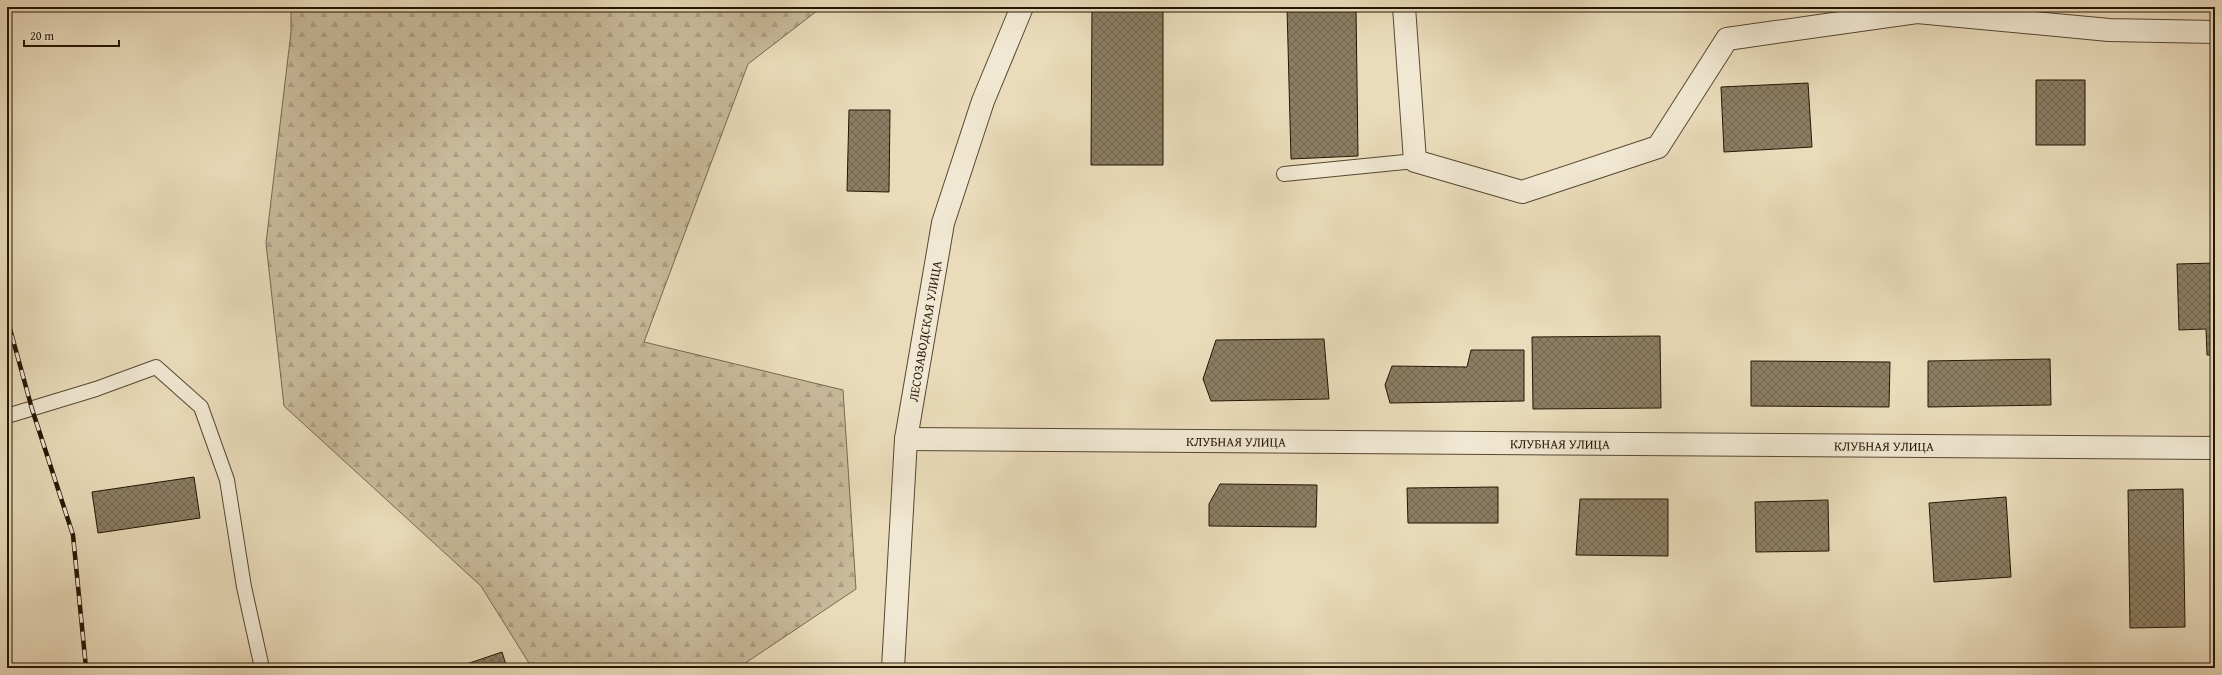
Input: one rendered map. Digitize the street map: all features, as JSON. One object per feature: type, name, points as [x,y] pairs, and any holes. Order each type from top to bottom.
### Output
[{"type":"street","name":"ЛЕСОЗАВОДСКАЯ УЛИЦА","points":[[894,668],[906,439],[942,223],[984,101],[1022,7]]},
{"type":"street","points":[[1404,7],[1415,161],[1522,192],[1658,147],[1727,39],[1917,12],[2109,30],[2215,32]]},
{"type":"street","name":"КЛУБНАЯ УЛИЦА","points":[[906,439],[2215,448]]},
{"type":"lane","points":[[1284,174],[1415,161]]},
{"type":"lane","points":[[7,416],[96,389],[156,367],[201,407],[227,480],[244,587],[262,668]]},
{"type":"green space","points":[[291,7],[822,7],[748,64],[644,342],[843,390],[856,589],[738,668],[532,668],[481,586],[284,406],[266,243],[291,32]]},
{"type":"building","points":[[1092,7],[1163,7],[1163,165],[1091,165]]},
{"type":"building","points":[[1287,7],[1356,7],[1358,156],[1291,159]]},
{"type":"building","points":[[2036,80],[2085,80],[2085,145],[2036,145]]},
{"type":"building","points":[[1808,83],[1812,147],[1724,152],[1721,87]]},
{"type":"building","points":[[849,110],[890,110],[889,192],[847,191]]},
{"type":"building","points":[[2215,263],[2215,355],[2207,355],[2206,329],[2179,330],[2177,264]]},
{"type":"building","points":[[1660,336],[1661,408],[1533,409],[1532,337]]},
{"type":"building","points":[[1324,339],[1329,399],[1211,401],[1203,379],[1216,340]]},
{"type":"building","points":[[1471,350],[1524,350],[1524,401],[1390,403],[1385,385],[1392,366],[1467,367]]},
{"type":"building","points":[[2050,359],[2051,405],[1928,407],[1928,361]]},
{"type":"building","points":[[1751,361],[1890,362],[1889,407],[1751,406]]},
{"type":"building","points":[[194,477],[200,518],[98,533],[92,492]]},
{"type":"building","points":[[1220,484],[1317,485],[1316,527],[1209,526],[1209,504]]},
{"type":"building","points":[[1498,487],[1498,523],[1408,523],[1407,488]]},
{"type":"building","points":[[2183,489],[2185,627],[2130,628],[2128,490]]},
{"type":"building","points":[[2006,497],[2011,577],[1934,582],[1929,503]]},
{"type":"building","points":[[1580,499],[1668,499],[1668,556],[1576,555]]},
{"type":"building","points":[[1828,500],[1829,551],[1756,552],[1755,502]]},
{"type":"building","points":[[502,652],[507,668],[455,668]]},
{"type":"railway","points":[[7,318],[32,409],[73,535],[86,668]]}]
